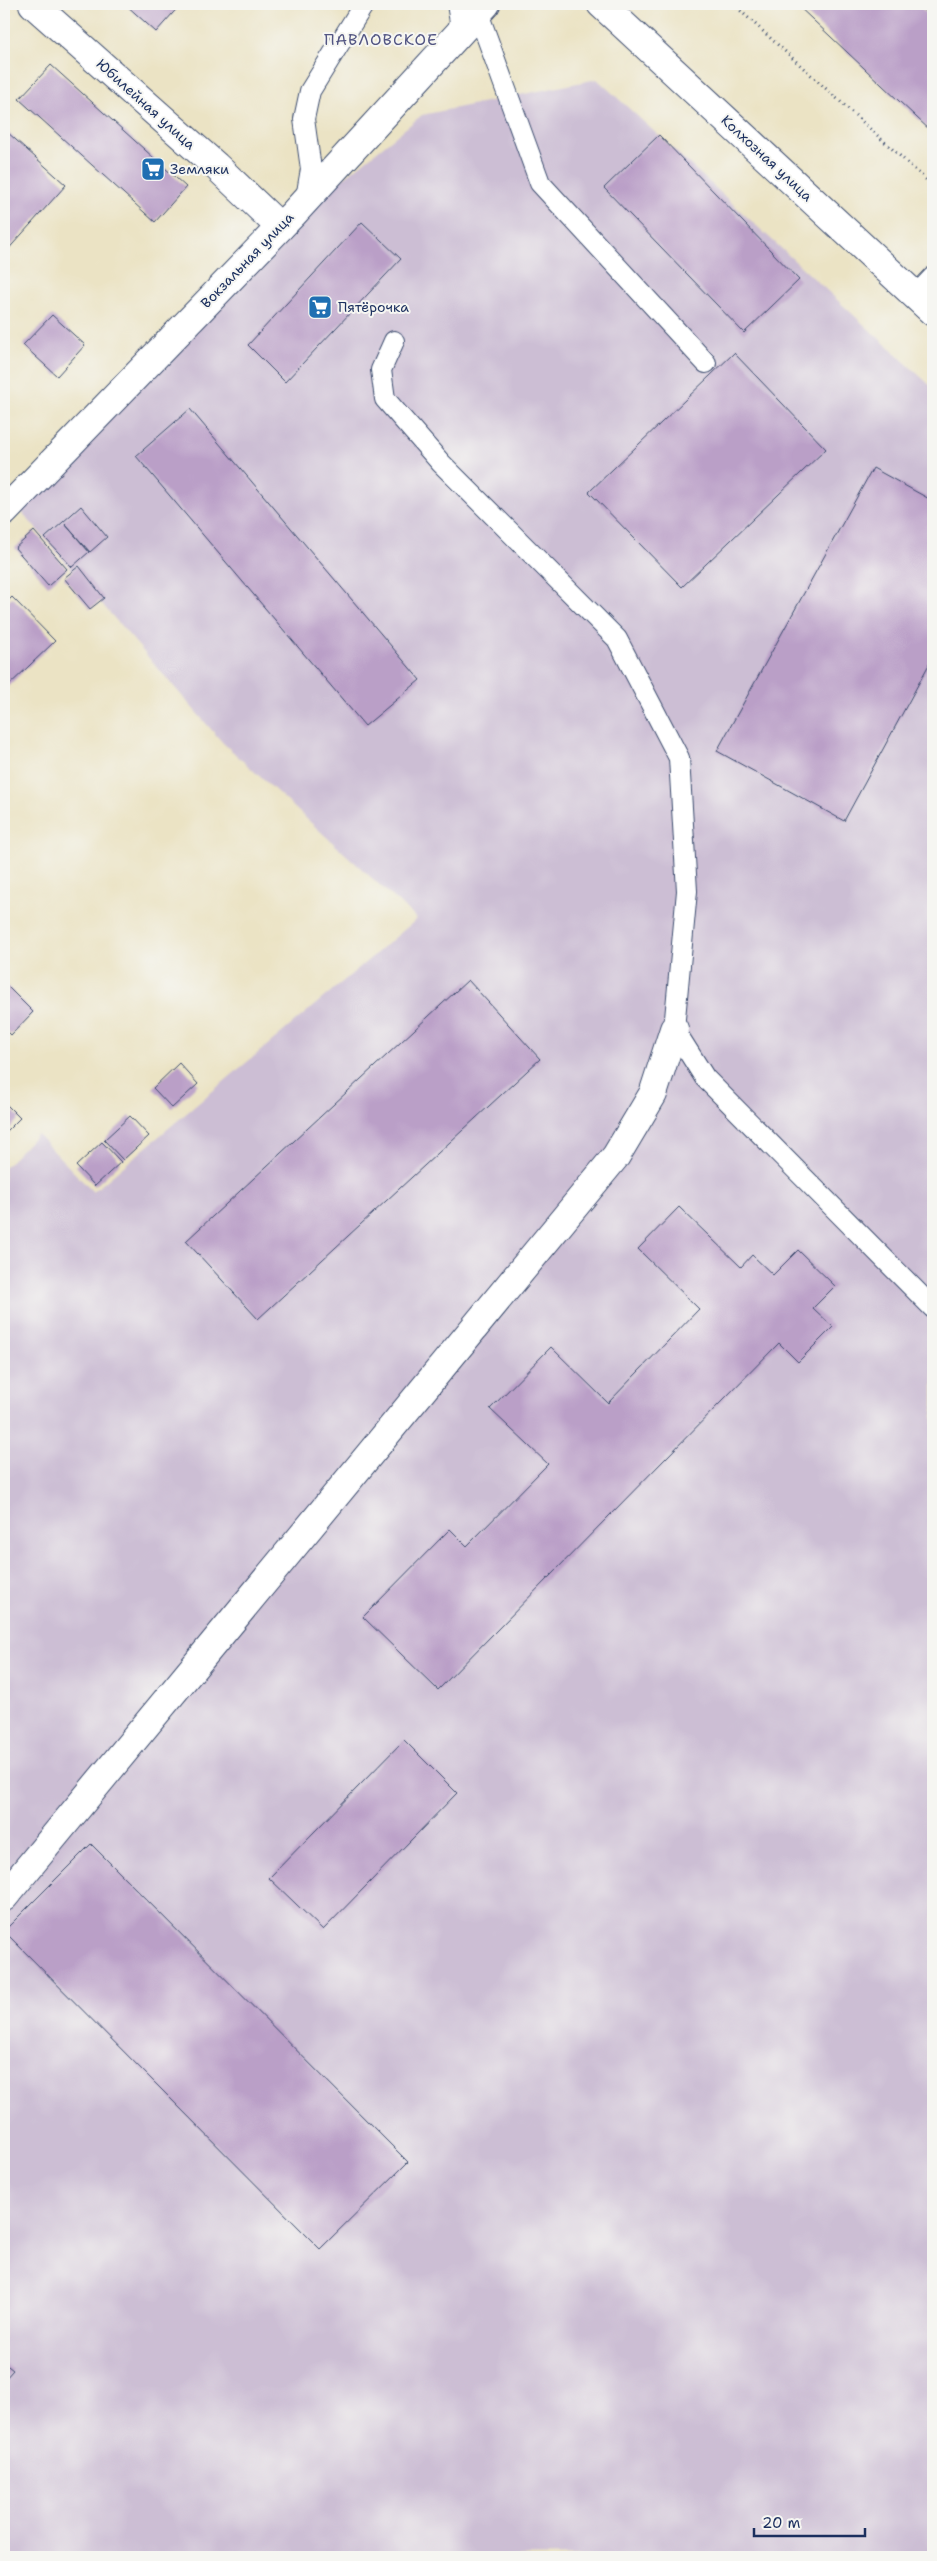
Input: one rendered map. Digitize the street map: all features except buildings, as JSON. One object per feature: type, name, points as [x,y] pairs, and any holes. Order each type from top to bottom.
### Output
[{"type":"street","name":"Юбилейная улица","points":[[32,4],[216,166],[280,227]]},
{"type":"street","name":"Колхозная улица","points":[[600,4],[927,295]]},
{"type":"street","name":"Вокзальная улица","points":[[4,512],[280,227],[454,38],[474,7]]},
{"type":"street","points":[[4,1896],[616,1156],[653,1094],[674,1029]]},
{"type":"lane","points":[[306,198],[311,169],[304,119],[310,91],[364,4]]},
{"type":"lane","points":[[474,7],[540,183],[706,363]]},
{"type":"lane","points":[[394,341],[381,370],[385,398],[441,463],[617,639],[679,758],[687,891],[674,1029],[705,1078],[933,1308]]},
{"type":"path","points":[[733,4],[933,186]]},
{"type":"shaded area","points":[[597,79],[933,388],[933,2556],[4,2557],[4,1168],[37,1134],[93,1192],[417,919],[223,743],[13,502],[340,181],[422,115]]},
{"type":"place","name":"Земляки","points":[[153,169]]},
{"type":"place","name":"Пятёрочка","points":[[320,307]]},
{"type":"district","name":"ПАВЛОВСКОЕ","points":[[381,39]]}]
